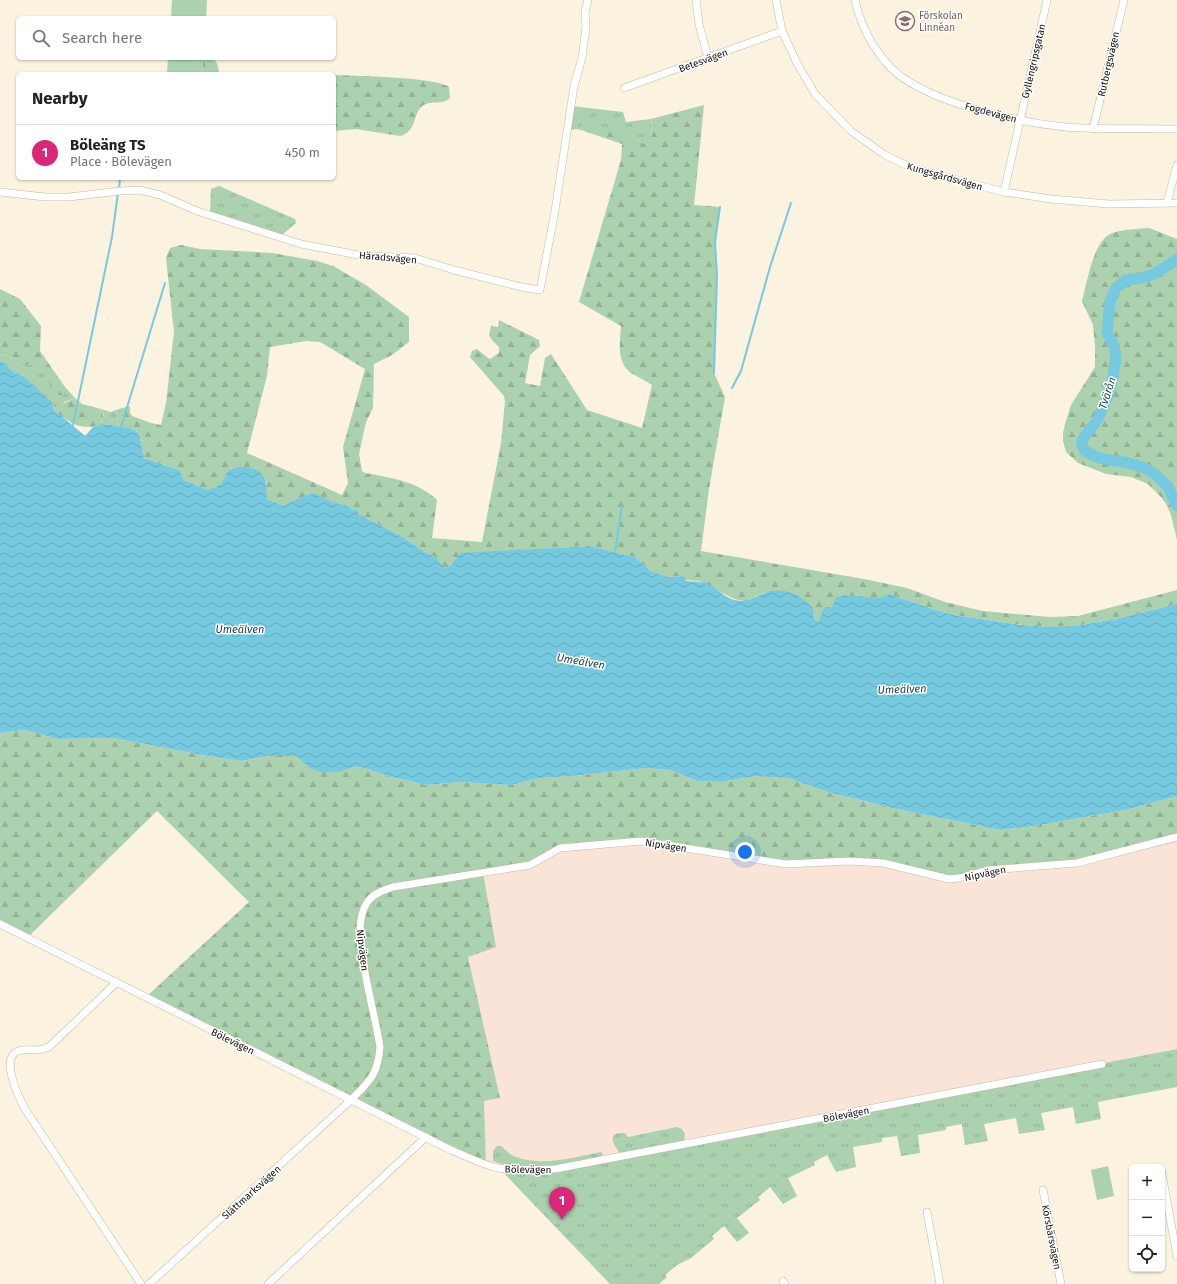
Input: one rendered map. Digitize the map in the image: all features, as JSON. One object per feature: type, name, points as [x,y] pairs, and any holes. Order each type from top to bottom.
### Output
[{"type":"street","name":"Häradsvägen","points":[[0,192],[45,197],[69,197],[140,190],[160,195],[197,211],[301,244],[358,255],[415,258],[454,270],[521,287],[540,290],[574,86],[581,66],[588,0]]},
{"type":"street","points":[[696,0],[699,24],[708,58]]},
{"type":"street","name":"Kungsgårdsvägen","points":[[776,0],[782,31],[797,63],[815,94],[851,131],[885,155],[912,168],[1004,192],[1051,199],[1109,204],[1177,203]]},
{"type":"street","name":"Fogdevägen","points":[[855,0],[862,26],[880,55],[893,69],[910,83],[937,96],[975,109],[1043,125],[1093,129],[1177,129]]},
{"type":"street","name":"Gyllengripsgatan","points":[[1004,192],[1047,0]]},
{"type":"street","name":"Rutbergsvägen","points":[[1093,129],[1124,0]]},
{"type":"street","name":"Betesvägen","points":[[624,88],[782,31]]},
{"type":"street","points":[[1166,203],[1177,165]]},
{"type":"street","name":"Nipvägen","points":[[352,1100],[369,1082],[375,1072],[379,1062],[380,1047],[363,957],[360,928],[362,912],[369,900],[378,892],[393,887],[530,865],[560,848],[641,841],[786,864],[849,861],[883,862],[949,879],[959,878],[988,870],[1077,862],[1177,837]]},
{"type":"street","name":"Bölevägen","points":[[0,924],[458,1153],[499,1168],[520,1170],[555,1169],[1102,1064]]},
{"type":"street","points":[[116,983],[49,1047],[38,1050],[17,1051],[8,1059],[8,1066],[14,1090],[25,1109],[141,1284]]},
{"type":"street","name":"Slättmarksvägen","points":[[149,1284],[352,1100]]},
{"type":"street","points":[[268,1284],[426,1137]]},
{"type":"street","name":"Körsbärsvägen","points":[[1043,1190],[1061,1284]]},
{"type":"street","points":[[1165,1190],[1177,1256]]},
{"type":"street","points":[[927,1212],[940,1284]]},
{"type":"shaded area","points":[[1177,837],[1177,1049],[555,1169],[486,1164],[484,1101],[499,1098],[468,956],[496,946],[483,871],[560,848],[641,841]]},
{"type":"green space","points":[[172,0],[207,0],[206,16],[171,16]]},
{"type":"green space","points":[[168,60],[203,60],[202,72],[167,72]]},
{"type":"green space","points":[[203,60],[216,61],[219,72],[202,72]]},
{"type":"green space","points":[[336,75],[412,79],[428,81],[449,87],[450,98],[444,102],[428,103],[421,107],[416,115],[412,127],[405,134],[400,136],[356,129],[336,131]]},
{"type":"green space","points":[[704,105],[694,205],[720,207],[715,242],[717,276],[714,373],[725,397],[709,489],[701,551],[864,579],[907,588],[945,602],[983,611],[1050,617],[1078,616],[1177,590],[1177,604],[1115,619],[1076,626],[1048,627],[1014,624],[955,615],[889,594],[879,598],[844,595],[837,597],[832,607],[825,607],[819,621],[816,621],[813,616],[765,592],[745,601],[734,599],[699,581],[686,580],[685,577],[681,576],[668,577],[651,571],[635,557],[590,546],[552,548],[454,562],[445,568],[436,557],[423,551],[403,537],[358,514],[358,511],[355,509],[354,510],[345,505],[310,494],[283,506],[267,499],[265,492],[267,483],[245,467],[231,468],[228,471],[224,482],[208,490],[184,480],[179,470],[144,458],[139,433],[129,428],[121,427],[118,422],[116,410],[129,406],[132,416],[161,425],[166,403],[174,332],[166,258],[170,248],[181,245],[200,249],[272,253],[317,261],[333,266],[366,285],[409,317],[409,342],[392,355],[374,364],[373,408],[366,422],[359,454],[362,471],[365,473],[403,481],[422,489],[437,500],[432,538],[482,542],[501,443],[505,401],[504,396],[470,357],[472,351],[477,349],[490,359],[499,353],[499,347],[489,335],[491,326],[498,327],[499,320],[539,340],[540,346],[530,355],[525,383],[540,386],[545,358],[551,354],[587,410],[642,428],[652,385],[631,373],[623,363],[620,351],[621,326],[579,302],[621,160],[622,144],[581,130],[582,125],[585,124],[639,140],[645,145],[651,137],[651,119]],"holes":[[[306,341],[320,342],[365,369],[343,447],[348,483],[342,495],[247,453],[267,376],[270,347]]]},
{"type":"green space","points":[[571,106],[623,112],[626,122],[651,119],[652,133],[650,140],[645,146],[639,140],[581,127],[581,130],[571,130]]},
{"type":"green space","points":[[219,186],[295,219],[296,223],[282,235],[210,212],[211,189]]},
{"type":"green space","points":[[1149,228],[1177,239],[1177,540],[1171,515],[1166,504],[1148,484],[1131,477],[1106,474],[1078,463],[1066,452],[1063,441],[1065,424],[1071,405],[1095,367],[1093,325],[1082,301],[1097,249],[1107,236],[1111,234],[1127,230]]},
{"type":"green space","points":[[0,289],[20,299],[41,326],[40,351],[65,387],[65,392],[63,395],[56,393],[40,368],[30,364],[21,367],[9,356],[0,354]]},
{"type":"green space","points":[[0,354],[9,356],[21,367],[30,364],[41,368],[57,393],[65,392],[65,387],[75,398],[64,402],[58,414],[54,407],[23,376],[14,372],[0,360]]},
{"type":"green space","points":[[75,398],[82,404],[101,409],[103,418],[102,422],[98,426],[86,427],[76,425],[58,414],[60,405]]},
{"type":"green space","points":[[101,409],[111,412],[116,410],[118,422],[121,427],[108,424],[98,426],[102,422],[104,415]]},
{"type":"green space","points":[[25,730],[58,739],[113,738],[242,761],[267,756],[296,756],[308,767],[342,771],[358,766],[391,777],[427,785],[460,782],[511,785],[541,778],[646,768],[670,770],[697,781],[721,782],[756,776],[788,778],[828,792],[896,809],[1001,830],[1035,826],[1130,809],[1177,796],[1177,837],[1077,863],[1018,867],[959,878],[883,863],[786,864],[641,841],[560,848],[530,865],[483,872],[496,947],[468,957],[500,1098],[484,1101],[486,1164],[146,997],[249,902],[157,811],[27,938],[0,924],[0,733]]},
{"type":"green space","points":[[1177,1049],[1177,1087],[1098,1102],[1101,1119],[1076,1124],[1073,1107],[1041,1113],[1045,1130],[1019,1134],[1016,1118],[984,1124],[988,1141],[965,1145],[962,1124],[946,1127],[946,1130],[918,1135],[920,1153],[901,1156],[897,1136],[882,1138],[882,1142],[853,1147],[856,1167],[836,1172],[827,1155],[814,1162],[815,1165],[788,1178],[797,1196],[783,1204],[770,1187],[758,1197],[760,1200],[737,1218],[749,1233],[737,1242],[724,1226],[712,1236],[714,1239],[691,1258],[677,1265],[665,1275],[667,1277],[659,1284],[610,1284],[499,1168],[555,1169]]},
{"type":"green space","points":[[677,1127],[682,1129],[685,1134],[684,1142],[620,1153],[613,1142],[613,1137],[615,1134],[619,1133],[625,1133],[628,1137]]},
{"type":"green space","points":[[497,1146],[501,1146],[516,1157],[537,1161],[558,1160],[601,1152],[603,1154],[596,1159],[530,1167],[504,1164],[493,1161],[493,1151]]},
{"type":"green space","points":[[1108,1166],[1114,1196],[1097,1200],[1091,1170]]},
{"type":"water","name":"Umeälven","points":[[0,360],[14,372],[23,376],[31,383],[51,401],[55,411],[84,435],[86,435],[93,427],[108,424],[129,428],[139,433],[144,458],[179,470],[184,480],[208,490],[223,482],[230,469],[239,467],[252,468],[259,472],[265,479],[267,499],[283,506],[303,496],[314,493],[332,502],[345,505],[354,510],[355,509],[358,511],[358,514],[403,537],[423,551],[436,557],[445,568],[452,564],[460,553],[590,546],[635,557],[651,571],[668,577],[681,576],[685,577],[686,581],[708,584],[727,597],[738,601],[753,598],[771,591],[778,590],[791,593],[803,599],[813,608],[813,616],[816,621],[819,621],[825,607],[832,607],[836,597],[844,595],[879,598],[889,594],[955,615],[1014,624],[1048,627],[1076,626],[1115,619],[1177,604],[1177,796],[1130,809],[1035,826],[1001,830],[896,809],[828,792],[788,778],[756,776],[721,782],[697,781],[670,770],[646,768],[541,778],[511,785],[460,782],[427,785],[391,777],[358,766],[342,771],[323,773],[308,767],[296,756],[267,756],[242,761],[113,738],[58,739],[25,730],[0,733]]},
{"type":"waterway","points":[[119,189],[120,180]]},
{"type":"waterway","points":[[73,425],[112,237],[118,193]]},
{"type":"waterway","points":[[732,388],[741,371],[770,267],[791,203]]},
{"type":"waterway","points":[[714,373],[717,276],[715,242],[720,207]]},
{"type":"waterway","name":"Tvärån","points":[[1177,259],[1154,274],[1126,280],[1116,288],[1110,302],[1107,333],[1114,346],[1116,358],[1113,376],[1108,396],[1098,419],[1082,440],[1082,445],[1085,451],[1099,458],[1128,463],[1142,467],[1155,474],[1168,487],[1177,506]]},
{"type":"waterway","points":[[121,427],[165,283]]},
{"type":"waterway","points":[[615,552],[622,506]]},
{"type":"place","name":"Förskolan Linnéan","points":[[905,21]]},
{"type":"place","name":"Böleäng TS","points":[[562,1220]]}]
